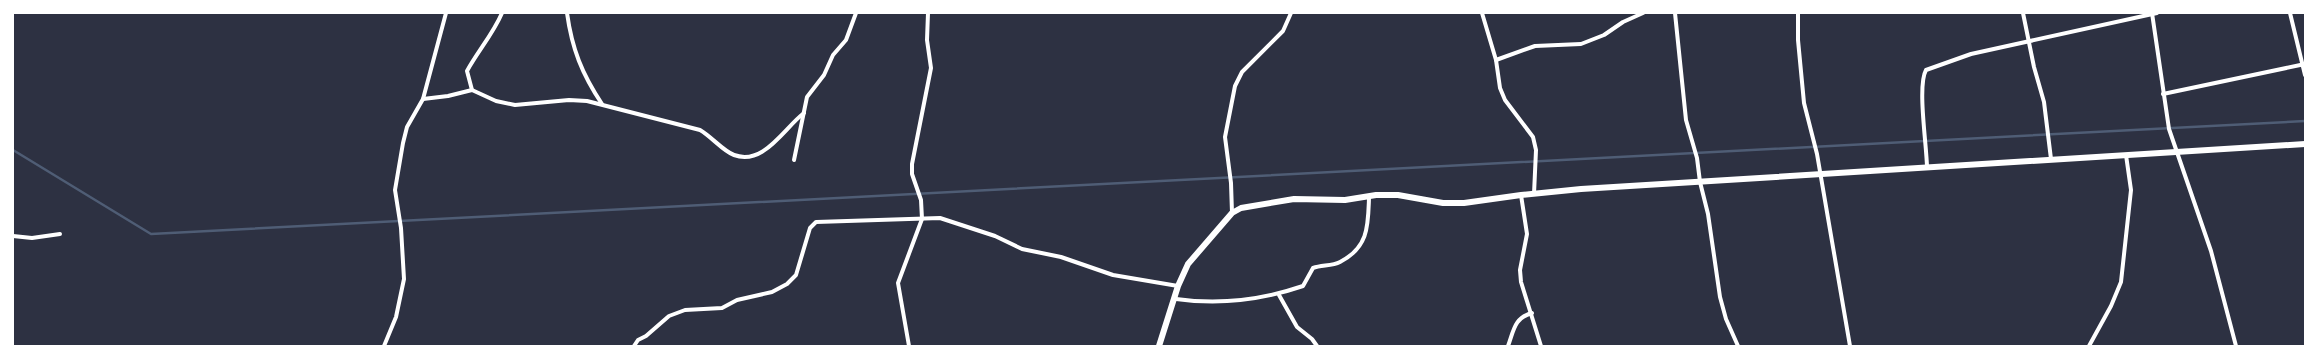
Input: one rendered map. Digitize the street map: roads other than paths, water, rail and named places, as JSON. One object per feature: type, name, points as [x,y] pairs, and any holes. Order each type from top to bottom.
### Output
[{"type":"street","points":[[384,346],[396,317],[402,296],[404,279],[401,228],[395,190],[403,143],[407,127],[423,99],[446,13]]},
{"type":"street","points":[[472,90],[468,71],[484,41],[495,28],[502,13]]},
{"type":"street","points":[[567,13],[577,59],[586,81],[602,104]]},
{"type":"street","points":[[794,160],[807,97],[824,75],[834,55],[846,40],[856,13]]},
{"type":"street","points":[[909,346],[898,283],[922,219],[921,200],[919,190],[912,174],[912,164],[914,144],[931,73],[926,23],[928,13]]},
{"type":"street","points":[[1232,213],[1231,184],[1225,137],[1235,86],[1242,72],[1283,30],[1291,13]]},
{"type":"street","points":[[1482,13],[1496,60],[1500,88],[1506,100],[1533,137],[1536,150],[1534,194]]},
{"type":"street","points":[[1496,60],[1535,46],[1581,44],[1604,35],[1623,22],[1643,13]]},
{"type":"street","points":[[1676,13],[1686,120],[1697,158],[1700,182],[1708,214],[1720,297],[1726,319],[1738,346]]},
{"type":"street","points":[[1798,13],[1798,40],[1804,103],[1820,175],[1850,346]]},
{"type":"street","points":[[2023,13],[2044,102],[2051,160]]},
{"type":"street","points":[[1928,168],[1923,95],[1923,75],[1926,70],[1971,54],[2154,13],[2163,94],[2169,129],[2211,251],[2236,346]]},
{"type":"street","points":[[2290,13],[2304,65],[2305,75]]},
{"type":"street","points":[[2163,94],[2304,65]]},
{"type":"street","points":[[423,99],[448,96],[472,90],[496,101],[515,106],[569,100],[602,104],[700,130],[712,137],[725,150],[734,155],[744,157],[755,156],[769,147],[793,121],[804,113]]},
{"type":"street","points":[[1159,346],[1176,299],[1178,286],[1188,264],[1232,213],[1241,208],[1294,198],[1345,200],[1398,195],[1443,203],[1464,203],[1521,195],[1700,182],[2305,144]]},
{"type":"street","points":[[2089,346],[2111,306],[2123,275],[2123,254],[2131,190],[2126,155]]},
{"type":"street","points":[[1521,195],[1527,234],[1520,270],[1521,282],[1532,313],[1541,346]]},
{"type":"street","points":[[1176,299],[1231,302],[1279,295],[1303,286],[1313,268],[1340,262],[1361,244],[1366,234],[1369,198]]},
{"type":"street","points":[[634,346],[638,340],[646,336],[669,316],[685,310],[722,308],[737,300],[772,292],[787,284],[796,275],[810,228],[816,222],[892,218],[940,218],[995,236],[1022,249],[1061,257],[1113,275],[1178,286]]},
{"type":"street","points":[[13,236],[32,238],[60,234]]},
{"type":"street","points":[[1279,295],[1297,327],[1312,339],[1317,346]]},
{"type":"street","points":[[1508,346],[1518,320],[1523,315],[1532,313]]},
{"type":"waterway","points":[[13,150],[151,234],[2305,121]]}]
